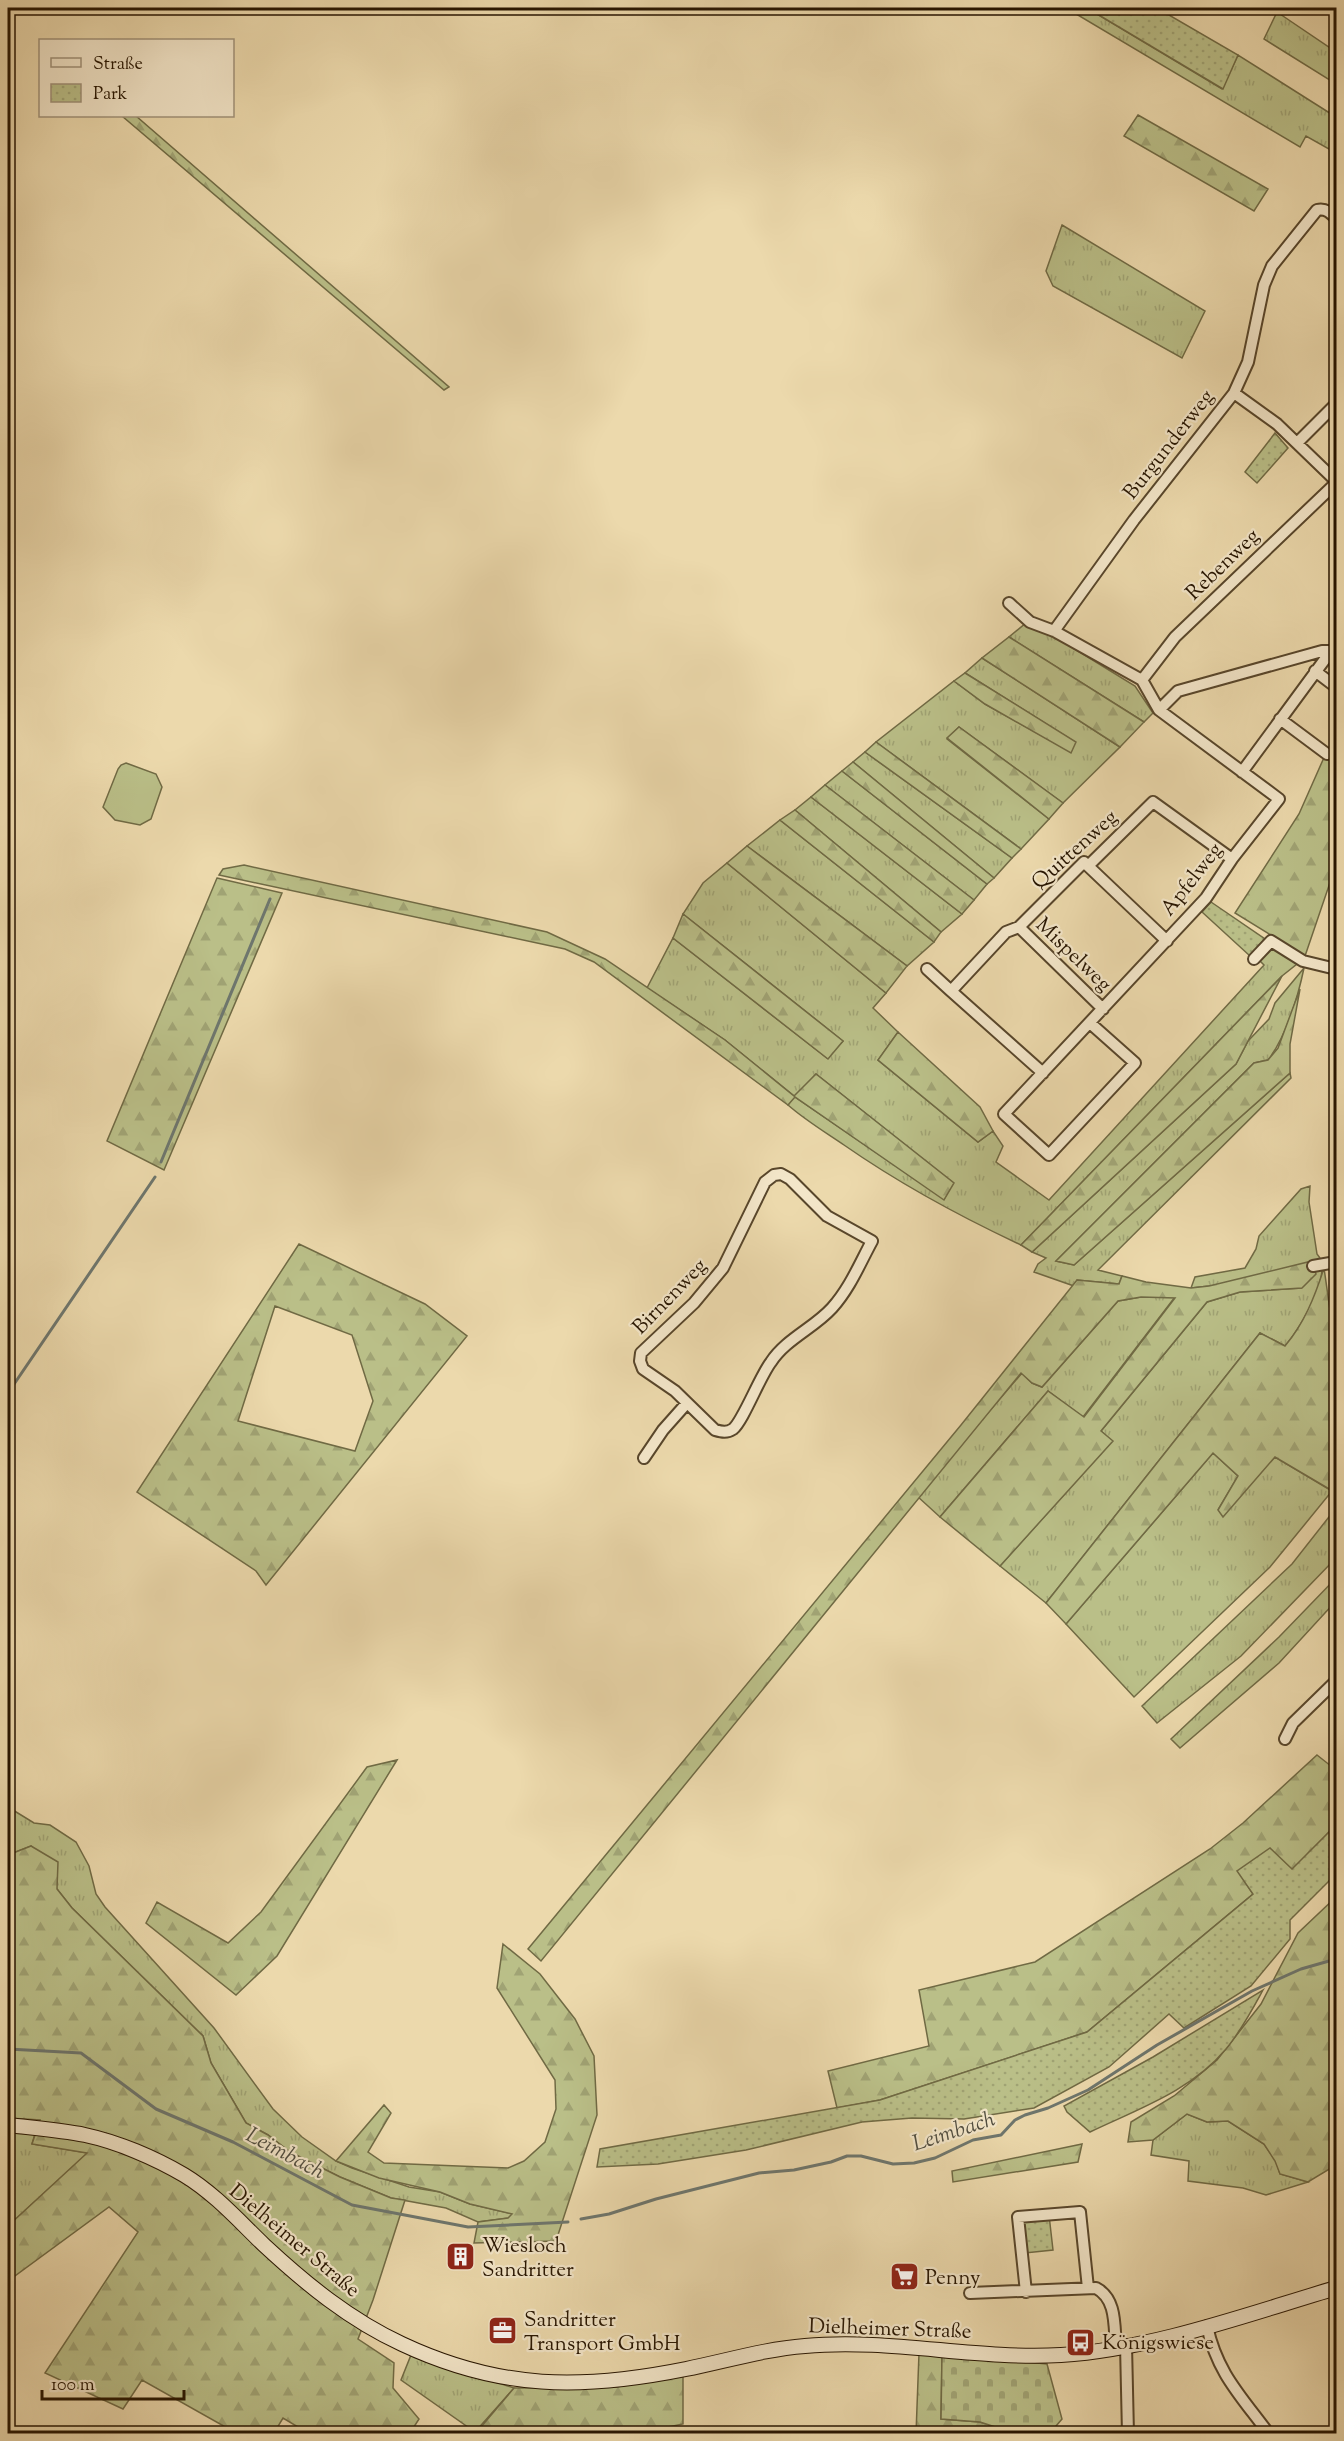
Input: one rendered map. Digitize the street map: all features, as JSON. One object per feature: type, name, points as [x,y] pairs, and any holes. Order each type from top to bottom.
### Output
[{"type":"main road","name":"Dielheimer Straße","points":[[8,2125],[88,2136],[138,2153],[185,2176],[342,2310],[380,2333],[432,2357],[515,2380],[561,2384],[618,2381],[752,2354],[810,2345],[870,2345],[1024,2356],[1065,2355],[1121,2346],[1207,2326],[1336,2288]]},
{"type":"street","points":[[1234,393],[1248,362],[1264,285],[1272,266],[1317,210],[1323,209],[1336,219]]},
{"type":"street","name":"Burgunderweg","points":[[1054,631],[1134,520],[1234,393],[1277,424],[1336,482]]},
{"type":"street","points":[[1297,443],[1336,404]]},
{"type":"street","name":"Rebenweg","points":[[1142,680],[1175,637],[1336,482]]},
{"type":"street","points":[[1008,603],[1030,622],[1054,631],[1142,680]]},
{"type":"street","points":[[1158,710],[1178,691],[1277,662],[1322,651],[1334,651]]},
{"type":"street","points":[[1242,772],[1315,671],[1334,651]]},
{"type":"street","points":[[1315,671],[1336,687]]},
{"type":"street","name":"Apfelweg","points":[[1090,1023],[1135,1063],[1049,1155],[1004,1114],[1206,898],[1232,859],[1279,799],[1158,710],[1142,680]]},
{"type":"street","points":[[1280,719],[1327,754]]},
{"type":"street","name":"Quittenweg","points":[[951,991],[1006,932],[1019,927],[1084,862],[1088,866],[1153,802],[1232,859]]},
{"type":"street","points":[[1088,866],[1167,941]]},
{"type":"street","name":"Mispelweg","points":[[1019,927],[1103,1008]]},
{"type":"street","points":[[1254,959],[1271,941],[1303,961],[1336,969]]},
{"type":"street","points":[[927,969],[1043,1073]]},
{"type":"street","name":"Birnenweg","points":[[782,1174],[790,1179],[827,1216],[872,1240],[850,1282],[833,1307],[772,1360],[756,1384],[737,1424],[731,1431],[715,1430],[687,1403],[675,1391],[643,1369],[640,1361],[641,1353],[694,1303],[723,1268],[765,1182],[774,1175],[782,1174]]},
{"type":"street","points":[[1313,1266],[1336,1262]]},
{"type":"street","points":[[644,1458],[663,1430],[687,1403]]},
{"type":"street","points":[[1285,1739],[1293,1723],[1336,1681]]},
{"type":"street","points":[[1026,2292],[1018,2217],[1080,2212],[1088,2288]]},
{"type":"street","points":[[970,2293],[1088,2288],[1102,2292],[1111,2303],[1121,2346],[1128,2433]]},
{"type":"street","points":[[1207,2326],[1222,2371],[1269,2433]]},
{"type":"green space","points":[[1066,8],[1087,8],[1222,89],[1238,55],[1336,117],[1336,153],[1306,136],[1300,147]]},
{"type":"green space","points":[[1087,8],[1157,8],[1238,55],[1223,89]]},
{"type":"green space","points":[[1277,12],[1336,52],[1336,84],[1264,39]]},
{"type":"green space","points":[[1138,115],[1268,189],[1254,211],[1124,136]]},
{"type":"green space","points":[[123,117],[137,117],[449,387],[444,390]]},
{"type":"green space","points":[[1062,225],[1205,311],[1182,358],[1053,286],[1046,271]]},
{"type":"green space","points":[[1275,433],[1288,448],[1257,483],[1245,472]]},
{"type":"green space","points":[[1026,623],[1065,643],[1135,686],[1153,713],[1144,722],[1009,637]]},
{"type":"green space","points":[[1009,637],[1144,722],[1120,747],[982,658]]},
{"type":"green space","points":[[982,658],[1120,747],[1063,803],[959,727],[947,739],[1049,819],[1021,849],[876,742],[954,681],[985,704],[1071,752],[1075,742],[965,673]]},
{"type":"green space","points":[[965,673],[1076,742],[1071,753],[985,704],[954,681]]},
{"type":"green space","points":[[959,727],[1063,803],[1049,819],[947,738]]},
{"type":"green space","points":[[1336,739],[1336,865],[1304,959],[1235,913],[1299,814],[1326,753]]},
{"type":"green space","points":[[876,742],[1021,849],[1012,858],[865,752]]},
{"type":"green space","points":[[865,752],[1012,858],[994,878],[853,762]]},
{"type":"green space","points":[[853,762],[994,878],[987,884],[842,771]]},
{"type":"green space","points":[[126,763],[156,774],[162,787],[151,819],[140,825],[115,820],[103,807],[118,769]]},
{"type":"green space","points":[[842,771],[987,884],[974,900],[825,785]]},
{"type":"green space","points":[[825,785],[974,900],[962,914],[811,797]]},
{"type":"green space","points":[[811,797],[962,914],[941,932],[795,810]]},
{"type":"green space","points":[[795,810],[941,932],[934,942],[780,820]]},
{"type":"green space","points":[[780,820],[934,942],[907,966],[747,846]]},
{"type":"green space","points":[[747,846],[907,966],[886,993],[727,863]]},
{"type":"green space","points":[[727,863],[886,993],[873,1008],[898,1032],[878,1060],[978,1142],[993,1131],[1003,1146],[996,1162],[1049,1200],[1264,965],[1259,960],[1269,949],[1279,951],[1297,964],[1282,976],[1021,1245],[908,1186],[815,1126],[788,1105],[794,1096],[725,1040],[647,988],[673,938],[827,1058],[843,1041],[683,914],[703,883]],"holes":[[[816,1074],[953,1183],[944,1199],[795,1097]]]},
{"type":"green space","points":[[244,865],[547,932],[605,959],[725,1040],[794,1096],[816,1074],[954,1183],[944,1200],[795,1097],[788,1105],[594,962],[565,949],[219,875],[223,869]]},
{"type":"green space","points":[[217,878],[282,893],[164,1170],[107,1141]]},
{"type":"green space","points":[[1211,902],[1265,939],[1250,956],[1202,912]]},
{"type":"green space","points":[[683,914],[843,1041],[828,1059],[673,938]]},
{"type":"green space","points":[[1304,968],[1290,1016],[1268,1060],[1254,1063],[1056,1261],[1074,1265],[1290,1073],[1291,1078],[1098,1270],[1122,1276],[1119,1284],[1077,1280],[1074,1286],[1034,1272],[1038,1264],[1046,1258],[1032,1252],[1236,1064],[1248,1041],[1269,1019],[1275,1003]]},
{"type":"green space","points":[[1282,976],[1236,1064],[1032,1252],[1021,1245]]},
{"type":"green space","points":[[1300,989],[1290,1044],[1290,1073],[1074,1265],[1056,1261],[1254,1063],[1268,1060],[1278,1048]]},
{"type":"green space","points":[[898,1032],[980,1107],[993,1131],[978,1142],[878,1060]]},
{"type":"green space","points":[[1310,1186],[1309,1202],[1322,1274],[1313,1301],[1298,1327],[1285,1346],[1260,1333],[1046,1603],[1000,1566],[1112,1441],[1101,1431],[1207,1302],[1240,1292],[1302,1288],[1209,1286],[1191,1288],[1195,1277],[1245,1268],[1256,1249],[1259,1236],[1301,1189]]},
{"type":"green space","points":[[299,1244],[425,1304],[467,1336],[266,1585],[256,1571],[137,1492]],"holes":[[[275,1306],[352,1335],[373,1401],[355,1451],[238,1421]]]},
{"type":"green space","points":[[1312,1261],[1316,1274],[1302,1288],[1240,1292],[1207,1302],[1101,1431],[1113,1441],[1000,1566],[940,1517],[1048,1391],[1084,1417],[1175,1298],[1141,1297],[1118,1301],[1042,1387],[1032,1383],[1021,1373],[541,1961],[528,1949],[961,1425],[1077,1280],[1119,1284],[1122,1276],[1191,1288],[1209,1286]]},
{"type":"green space","points":[[1324,1268],[1336,1352],[1336,1493],[1275,1457],[1223,1517],[1218,1510],[1238,1476],[1213,1453],[1066,1624],[1046,1603],[1260,1333],[1285,1346],[1308,1309]]},
{"type":"green space","points":[[1141,1297],[1175,1297],[1083,1417],[1048,1391],[940,1517],[917,1496],[1022,1373],[1032,1383],[1042,1387],[1118,1301]]},
{"type":"green space","points":[[1213,1453],[1238,1476],[1218,1510],[1275,1457],[1332,1491],[1270,1567],[1134,1697],[1066,1624]]},
{"type":"green space","points":[[1336,1508],[1336,1558],[1241,1656],[1157,1723],[1142,1706],[1292,1564]]},
{"type":"green space","points":[[1336,1578],[1336,1601],[1279,1663],[1180,1748],[1171,1739],[1279,1637]]},
{"type":"green space","points":[[1317,1755],[1336,1770],[1336,1825],[1292,1870],[1238,1871],[1253,1894],[1087,2032],[880,2100],[837,2108],[828,2071],[929,2046],[919,1990],[1035,1962],[1210,1849],[1243,1823]]},
{"type":"green space","points":[[397,1760],[277,1956],[236,1995],[146,1923],[157,1902],[228,1943],[261,1912],[367,1767]]},
{"type":"green space","points":[[8,1807],[34,1823],[50,1825],[76,1842],[89,1866],[96,1894],[105,1907],[214,2028],[273,2109],[302,2137],[336,2161],[352,2168],[409,2187],[440,2192],[470,2204],[513,2214],[509,2218],[478,2222],[446,2208],[391,2198],[340,2177],[290,2152],[268,2135],[246,2123],[211,2063],[203,2036],[72,1908],[57,1889],[31,1846],[8,1855]]},
{"type":"green space","points":[[1336,1825],[1336,1874],[1290,1920],[1290,1939],[1251,1986],[1184,2028],[1169,2014],[1109,2067],[1034,2108],[964,2119],[912,2118],[862,2122],[746,2150],[658,2164],[597,2167],[600,2149],[880,2100],[1087,2032],[1253,1894],[1237,1871],[1270,1848],[1292,1869]]},
{"type":"green space","points":[[31,1846],[58,1862],[57,1889],[72,1908],[203,2036],[211,2063],[246,2123],[268,2135],[290,2152],[340,2177],[391,2198],[405,2200],[358,2339],[394,2363],[393,2388],[419,2419],[410,2433],[308,2433],[283,2418],[274,2433],[236,2433],[142,2380],[123,2409],[45,2373],[138,2232],[109,2207],[8,2281],[8,2226],[87,2153],[32,2144],[40,2120],[8,2118],[8,1855]]},
{"type":"green space","points":[[1336,1897],[1336,2165],[1308,2182],[1280,2174],[1264,2144],[1228,2121],[1207,2122],[1187,2114],[1153,2140],[1128,2142],[1131,2122],[1174,2096],[1217,2060],[1261,2004],[1298,1933]]},
{"type":"green space","points":[[503,1944],[540,1974],[575,2019],[594,2056],[597,2115],[556,2241],[474,2243],[478,2222],[508,2218],[512,2214],[470,2204],[440,2192],[379,2178],[336,2161],[384,2105],[391,2113],[368,2152],[384,2163],[508,2168],[524,2161],[545,2142],[556,2109],[555,2080],[497,1988]]},
{"type":"green space","points":[[1263,1990],[1226,2049],[1212,2064],[1180,2088],[1090,2132],[1067,2112],[1064,2106],[1153,2057]]},
{"type":"green space","points":[[1187,2114],[1207,2122],[1228,2121],[1264,2144],[1276,2161],[1280,2174],[1308,2182],[1266,2195],[1243,2188],[1188,2181],[1189,2161],[1151,2155],[1153,2140]]},
{"type":"green space","points":[[8,2133],[35,2134],[32,2144],[88,2153],[8,2226]]},
{"type":"green space","points":[[1082,2144],[1078,2162],[953,2182],[952,2171]]},
{"type":"green space","points":[[1049,2215],[1053,2250],[1025,2253],[1021,2219]]},
{"type":"green space","points":[[919,2353],[942,2354],[941,2419],[980,2422],[1017,2433],[916,2434]]},
{"type":"green space","points":[[942,2354],[1047,2364],[1062,2419],[1050,2433],[1017,2434],[980,2422],[941,2419]]},
{"type":"green space","points":[[411,2355],[514,2388],[475,2432],[401,2380]]},
{"type":"green space","points":[[683,2376],[683,2424],[643,2432],[644,2434],[475,2434],[514,2388],[616,2387]]},
{"type":"waterway","points":[[161,1162],[270,899]]},
{"type":"waterway","points":[[8,1393],[155,1177]]},
{"type":"waterway","name":"Leimbach","points":[[581,2219],[609,2214],[656,2199],[759,2173],[794,2170],[847,2156],[861,2156],[893,2164],[914,2163],[935,2158],[973,2140],[1001,2135],[1015,2120],[1088,2090],[1157,2045],[1252,1991],[1301,1969],[1336,1959]]},
{"type":"waterway","name":"Leimbach","points":[[8,2049],[81,2053],[156,2109],[233,2142],[352,2205],[468,2227],[568,2222]]},
{"type":"place","name":"Wiesloch Sandritter","points":[[461,2257]]},
{"type":"place","name":"Penny","points":[[904,2277]]},
{"type":"place","name":"Sandritter Transport GmbH","points":[[503,2331]]},
{"type":"place","name":"Königswiese","points":[[1081,2342]]}]
